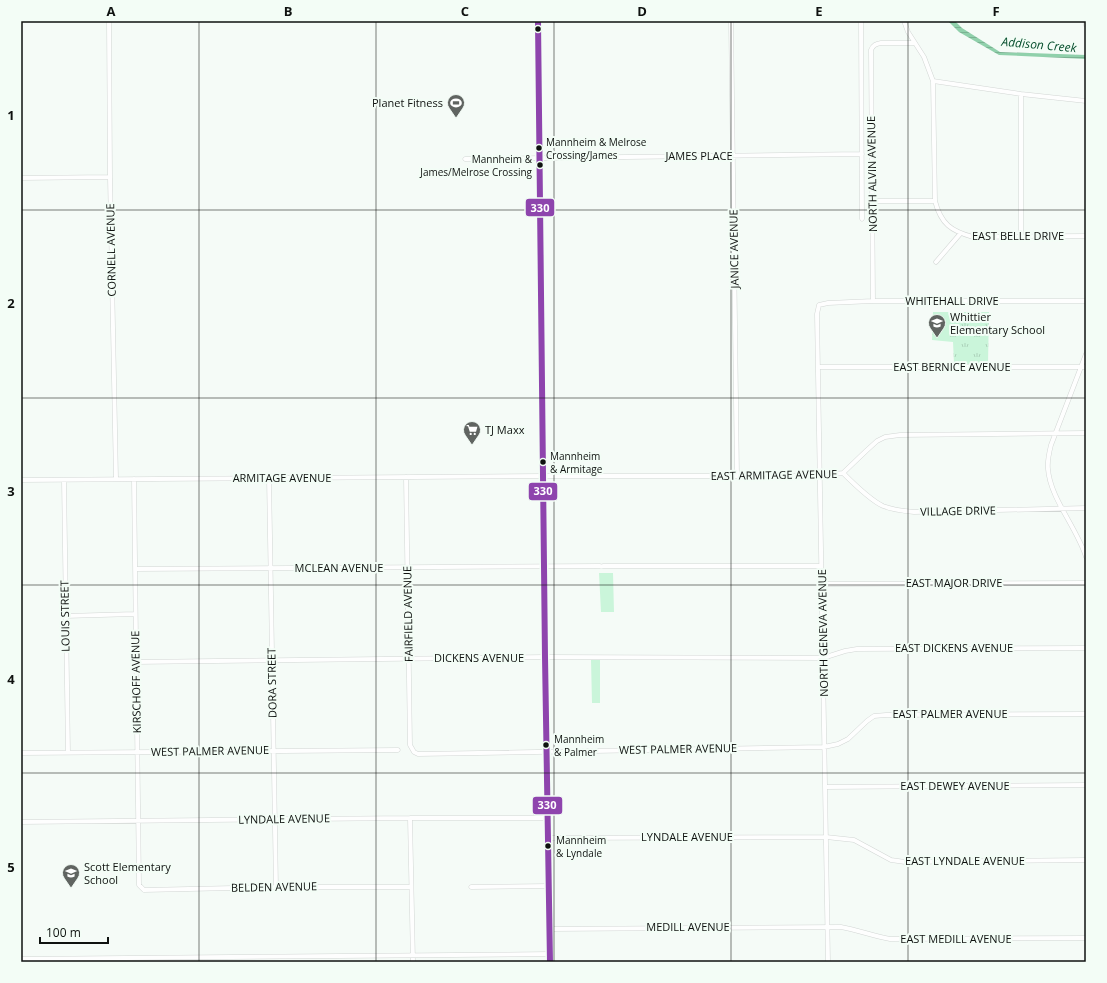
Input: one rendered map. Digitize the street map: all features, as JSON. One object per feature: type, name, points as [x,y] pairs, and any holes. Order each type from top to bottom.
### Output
[{"type":"main road","points":[[538,21],[544,476],[544,657],[550,962]]},
{"type":"street","name":"CORNELL AVENUE","points":[[109,21],[110,177],[116,479]]},
{"type":"street","name":"JANICE AVENUE","points":[[732,21],[737,476]]},
{"type":"street","points":[[860,21],[862,219]]},
{"type":"street","points":[[872,200],[935,201],[933,81],[924,58],[908,32],[904,21]]},
{"type":"street","name":"NORTH ALVIN AVENUE","points":[[873,301],[870,54],[872,47],[876,44],[914,43]]},
{"type":"street","points":[[933,81],[1021,94],[1086,101]]},
{"type":"street","points":[[1021,94],[1021,237]]},
{"type":"street","name":"JAMES PLACE","points":[[465,158],[862,154]]},
{"type":"street","points":[[21,178],[110,177]]},
{"type":"street","name":"EAST BELLE DRIVE","points":[[935,201],[938,213],[944,222],[960,234],[973,237],[1086,236]]},
{"type":"street","points":[[936,262],[960,234]]},
{"type":"street","name":"WHITEHALL DRIVE","points":[[819,305],[828,303],[873,301],[1086,301]]},
{"type":"street","name":"NORTH GENEVA AVENUE","points":[[819,305],[817,314],[828,962]]},
{"type":"street","points":[[1086,354],[1084,367],[1050,445],[1048,460],[1048,469],[1054,494],[1082,545],[1086,557]]},
{"type":"street","name":"EAST BERNICE AVENUE","points":[[819,367],[1084,367]]},
{"type":"street","name":"EAST ARMITAGE AVENUE","points":[[544,476],[820,476],[843,473],[866,451],[885,437],[900,435],[1086,433]]},
{"type":"street","name":"VILLAGE DRIVE","points":[[843,473],[882,505],[898,510],[914,512],[1086,508]]},
{"type":"street","name":"ARMITAGE AVENUE","points":[[21,480],[544,476]]},
{"type":"street","name":"FAIRFIELD AVENUE","points":[[406,477],[408,658],[410,745],[412,750]]},
{"type":"street","name":"DORA STREET","points":[[269,478],[276,887]]},
{"type":"street","name":"KIRSCHOFF AVENUE","points":[[134,479],[135,662],[139,885]]},
{"type":"street","name":"LOUIS STREET","points":[[64,480],[68,753]]},
{"type":"street","points":[[544,566],[822,566]]},
{"type":"street","name":"MCLEAN AVENUE","points":[[135,569],[544,566]]},
{"type":"street","name":"EAST MAJOR DRIVE","points":[[822,584],[1086,583]]},
{"type":"street","points":[[65,616],[135,614]]},
{"type":"street","name":"EAST DICKENS AVENUE","points":[[823,658],[857,649],[1086,648]]},
{"type":"street","name":"DICKENS AVENUE","points":[[135,662],[544,657],[823,658]]},
{"type":"street","name":"EAST PALMER AVENUE","points":[[824,746],[838,744],[848,739],[874,716],[1086,714]]},
{"type":"street","name":"WEST PALMER AVENUE","points":[[412,750],[418,754],[824,746]]},
{"type":"street","name":"WEST PALMER AVENUE","points":[[21,753],[398,750]]},
{"type":"street","name":"EAST DEWEY AVENUE","points":[[825,787],[1086,785]]},
{"type":"street","points":[[410,818],[413,962]]},
{"type":"street","name":"LYNDALE AVENUE","points":[[21,822],[548,818]]},
{"type":"street","name":"LYNDALE AVENUE","points":[[548,838],[826,837]]},
{"type":"street","name":"EAST LYNDALE AVENUE","points":[[826,837],[854,840],[864,844],[891,860],[905,862],[1086,860]]},
{"type":"street","name":"BELDEN AVENUE","points":[[139,885],[144,890],[276,887],[411,887]]},
{"type":"street","points":[[471,887],[549,886]]},
{"type":"street","name":"MEDILL AVENUE","points":[[550,929],[827,926]]},
{"type":"street","name":"EAST MEDILL AVENUE","points":[[827,926],[850,928],[875,937],[890,939],[1086,938]]},
{"type":"street","points":[[21,959],[550,954]]},
{"type":"street","points":[[276,957],[276,962]]},
{"type":"green space","points":[[933,312],[989,312],[988,364],[954,364],[953,342],[932,340]]},
{"type":"green space","points":[[599,573],[613,573],[614,612],[601,612]]},
{"type":"green space","points":[[591,660],[600,660],[600,703],[592,703]]},
{"type":"shaded area","points":[[948,21],[955,21],[962,28],[1000,52],[1086,55],[1086,59],[999,55],[959,32]]},
{"type":"transit line","name":"330","points":[[538,21],[550,962]]},
{"type":"place","name":"Planet Fitness","points":[[456,118]]},
{"type":"place","name":"Mannheim & Melrose Crossing/James","points":[[539,148]]},
{"type":"place","name":"Mannheim & James/Melrose Crossing","points":[[540,165]]},
{"type":"place","name":"Whittier Elementary School","points":[[937,338]]},
{"type":"place","name":"TJ Maxx","points":[[472,445]]},
{"type":"place","name":"Mannheim & Armitage","points":[[543,462]]},
{"type":"place","name":"Mannheim & Palmer","points":[[546,745]]},
{"type":"place","name":"Mannheim & Lyndale","points":[[548,846]]},
{"type":"place","name":"Scott Elementary School","points":[[71,888]]},
{"type":"water label","name":"Addison Creek","points":[[1039,45]]}]
